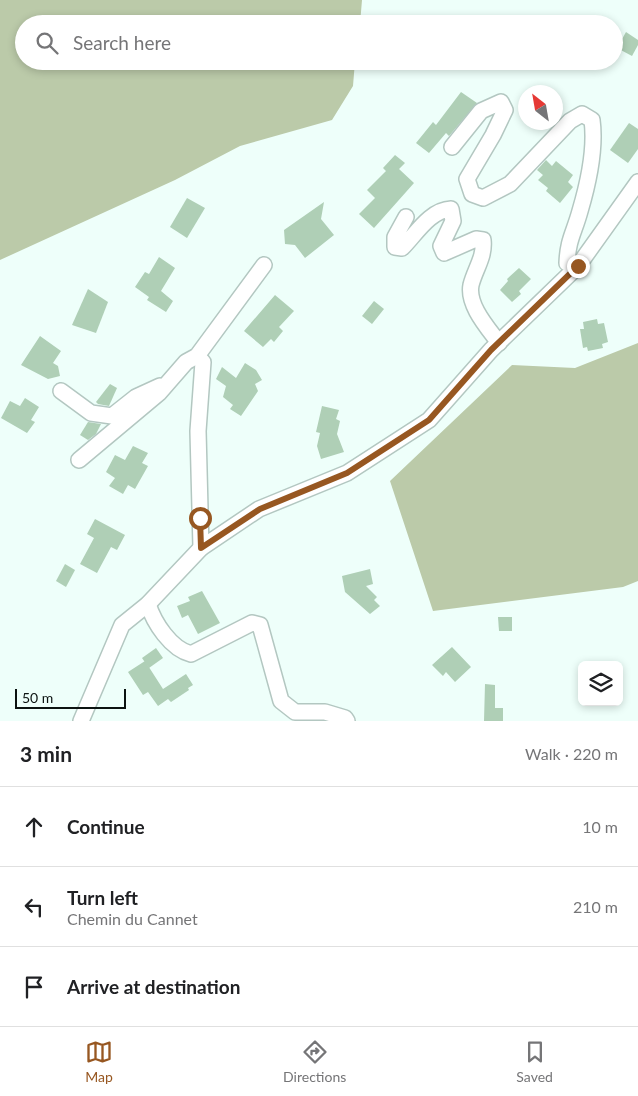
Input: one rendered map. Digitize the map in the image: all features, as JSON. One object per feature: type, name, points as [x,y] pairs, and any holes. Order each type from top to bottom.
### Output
[{"type":"street","points":[[452,147],[481,111],[501,102],[505,110],[494,135],[467,179],[472,194],[483,198],[510,184],[570,121],[582,114],[592,120],[592,148],[580,212],[568,243],[567,263],[578,266]]},
{"type":"street","points":[[81,721],[122,625],[148,604],[201,548],[260,509],[347,473],[429,420],[499,343],[578,266],[638,182]]},
{"type":"street","points":[[406,217],[395,237],[395,247],[402,248],[430,218],[442,210],[451,210],[453,221],[441,246],[444,253],[476,239],[483,240],[484,250],[471,285],[471,294],[477,312],[499,343]]},
{"type":"street","points":[[79,460],[163,388],[186,362],[197,356],[264,265]]},
{"type":"street","points":[[197,356],[203,362],[198,431],[201,548]]},
{"type":"street","points":[[61,391],[91,413],[112,416],[151,388],[163,388]]},
{"type":"street","points":[[148,604],[153,618],[180,651],[191,654],[252,623],[260,624],[281,701],[296,712],[325,712],[345,718],[347,721]]},
{"type":"green space","points":[[0,0],[362,0],[361,15],[15,15],[15,70],[354,70],[353,86],[332,120],[240,146],[175,180],[0,260]]},
{"type":"green space","points":[[638,343],[638,581],[623,587],[433,611],[390,481],[512,365],[575,368]]},
{"type":"building","points":[[626,32],[638,40],[638,45],[632,56],[623,51],[623,37]]},
{"type":"building","points":[[461,92],[477,103],[449,136],[446,133],[429,153],[416,143],[433,122],[436,125]]},
{"type":"building","points":[[629,123],[638,129],[638,149],[628,163],[610,150]]},
{"type":"building","points":[[395,155],[405,163],[399,169],[414,183],[374,228],[359,214],[375,198],[367,190],[386,171],[383,168]]},
{"type":"building","points":[[546,160],[552,166],[556,161],[573,175],[568,182],[573,187],[560,203],[546,191],[548,188],[538,180],[543,175],[537,170]]},
{"type":"building","points":[[187,198],[205,208],[187,238],[170,227]]},
{"type":"building","points":[[324,202],[321,219],[334,235],[305,258],[295,245],[285,244],[284,230]]},
{"type":"building","points":[[159,257],[175,268],[161,291],[173,301],[166,312],[147,300],[149,297],[135,287],[145,272],[149,274]]},
{"type":"building","points":[[519,268],[531,279],[519,291],[521,294],[512,302],[500,290],[508,281],[507,279]]},
{"type":"building","points":[[88,289],[108,302],[96,333],[72,325]]},
{"type":"building","points":[[275,295],[294,311],[279,327],[283,331],[274,342],[271,339],[263,347],[244,331]]},
{"type":"building","points":[[374,301],[384,309],[372,324],[362,316]]},
{"type":"building","points":[[597,319],[598,324],[604,323],[608,342],[602,344],[603,348],[588,351],[587,347],[583,348],[580,329],[584,329],[583,322]]},
{"type":"building","points":[[40,336],[61,351],[53,363],[58,366],[60,376],[48,379],[21,365]]},
{"type":"building","points":[[245,363],[256,370],[262,380],[255,384],[258,391],[241,416],[230,409],[233,405],[223,397],[226,386],[216,379],[222,367],[236,378]]},
{"type":"building","points":[[110,384],[117,388],[109,406],[98,404],[96,402]]},
{"type":"building","points":[[25,398],[39,407],[31,420],[35,422],[27,433],[1,418],[10,401],[20,406]]},
{"type":"building","points":[[322,406],[339,410],[336,419],[340,421],[337,434],[344,452],[321,459],[317,446],[320,433],[316,432]]},
{"type":"building","points":[[88,422],[101,424],[96,434],[88,440],[80,435]]},
{"type":"building","points":[[133,446],[148,453],[142,463],[148,466],[135,489],[128,485],[123,494],[109,486],[115,478],[106,472],[115,455],[125,460]]},
{"type":"building","points":[[95,519],[125,535],[117,550],[111,547],[97,573],[80,564],[94,538],[87,534]]},
{"type":"building","points":[[65,564],[75,570],[66,587],[56,581]]},
{"type":"building","points":[[370,569],[373,584],[366,586],[377,597],[374,600],[380,606],[370,614],[345,592],[342,576]]},
{"type":"building","points":[[202,591],[220,623],[198,634],[188,615],[182,618],[177,606],[190,601],[188,597]]},
{"type":"building","points":[[498,617],[512,617],[512,631],[499,631]]},
{"type":"building","points":[[452,647],[471,667],[455,682],[446,672],[443,676],[432,665]]},
{"type":"building","points":[[156,648],[163,658],[149,668],[142,658]]},
{"type":"building","points":[[145,661],[163,689],[186,674],[193,685],[188,688],[189,690],[171,702],[168,699],[158,706],[148,692],[143,695],[128,672]]},
{"type":"building","points":[[485,684],[495,685],[495,708],[503,708],[503,721],[484,721]]},
{"type":"route","points":[[200,518],[201,548],[260,509],[347,473],[429,420],[491,350],[578,266]]}]
